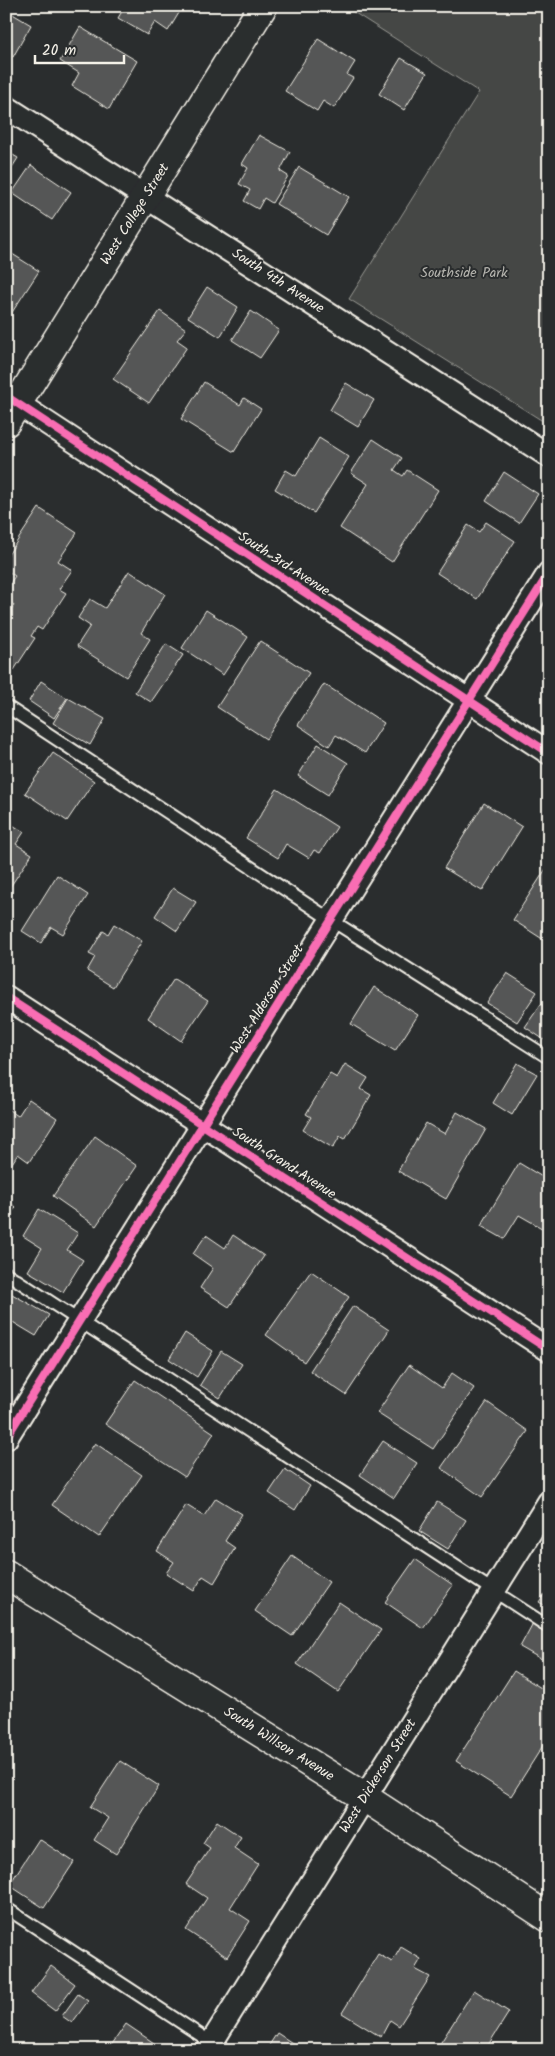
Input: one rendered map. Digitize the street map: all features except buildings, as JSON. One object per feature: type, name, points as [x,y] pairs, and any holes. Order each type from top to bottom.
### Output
[{"type":"main road","name":"West College Street","points":[[10,407],[146,197],[263,6]]},
{"type":"main road","name":"South Willson Avenue","points":[[6,1574],[364,1797],[549,1918]]},
{"type":"street","name":"South 4th Avenue","points":[[6,107],[549,456]]},
{"type":"street","name":"South 3rd Avenue","points":[[10,407],[549,753]]},
{"type":"street","name":"West Alderson Street","points":[[6,1438],[549,573]]},
{"type":"street","name":"South Grand Avenue","points":[[6,997],[549,1350]]},
{"type":"street","name":"West Dickerson Street","points":[[214,2047],[364,1797],[549,1502]]},
{"type":"lane","points":[[6,706],[331,920],[549,1058]]},
{"type":"lane","points":[[6,1273],[549,1628]]},
{"type":"lane","points":[[6,1908],[214,2047]]},
{"type":"green space","name":"Southside Park","points":[[344,6],[549,6],[549,425],[349,299],[479,92]]},
{"type":"cycle path","points":[[6,396],[549,753]]},
{"type":"cycle path","points":[[6,1438],[549,573]]},
{"type":"cycle path","points":[[6,997],[549,1350]]}]
